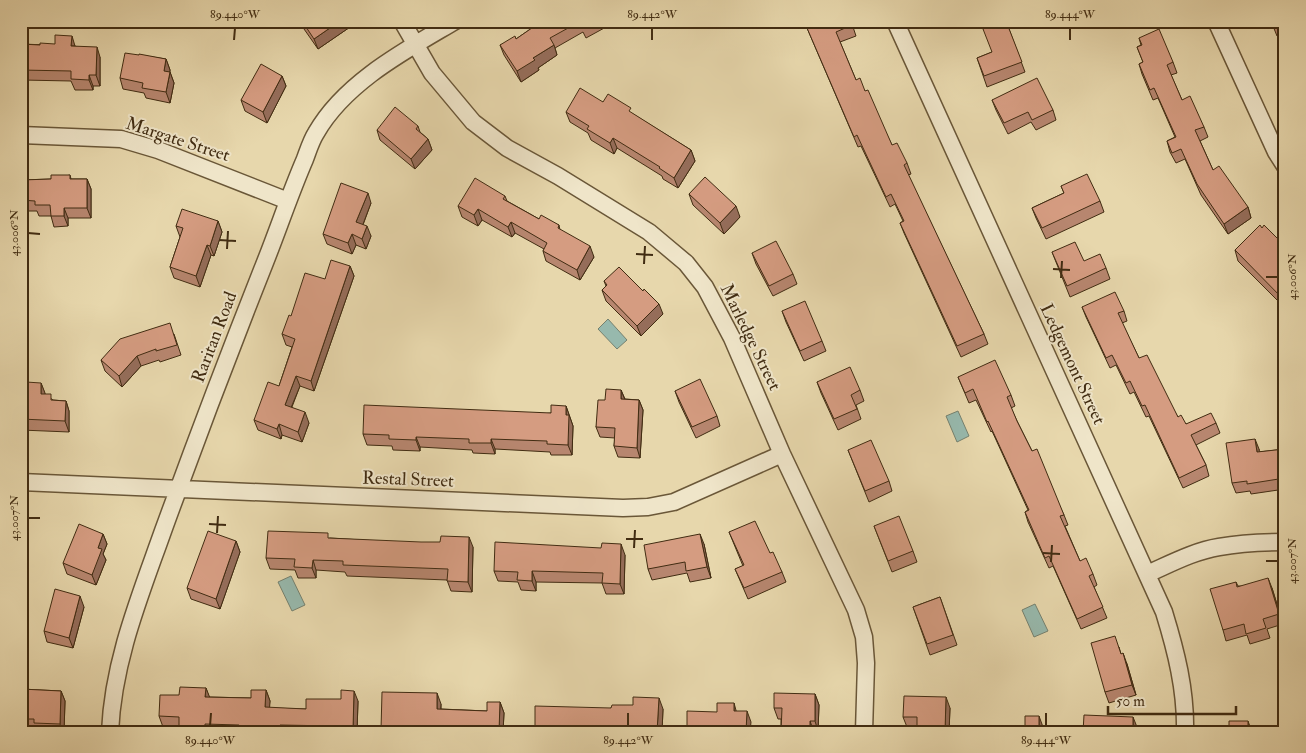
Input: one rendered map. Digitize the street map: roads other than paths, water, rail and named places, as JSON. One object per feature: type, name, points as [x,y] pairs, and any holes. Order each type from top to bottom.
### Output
[{"type":"street","name":"Marledge Street","points":[[402,21],[432,73],[474,122],[507,148],[624,215],[649,232],[686,263],[705,287],[732,338],[782,454],[856,610],[864,637],[866,662],[864,732]]},
{"type":"street","name":"Raritan Road","points":[[110,732],[116,680],[123,646],[178,490],[288,200],[316,133],[342,98],[380,68],[415,44],[455,21]]},
{"type":"street","name":"Ledgemont Street","points":[[895,21],[1164,612],[1181,672],[1186,711],[1185,732]]},
{"type":"street","points":[[1216,21],[1276,152],[1285,166]]},
{"type":"street","name":"Margate Street","points":[[21,135],[121,139],[158,150],[288,200]]},
{"type":"street","name":"Restal Street","points":[[21,482],[623,508],[648,507],[674,502],[782,454]]},
{"type":"street","points":[[1147,574],[1181,559],[1218,547],[1258,542],[1285,542]]},
{"type":"water","points":[[608,319],[627,340],[617,349],[598,329]]},
{"type":"water","points":[[958,411],[969,436],[957,442],[946,416]]},
{"type":"water","points":[[291,576],[305,605],[292,611],[278,582]]},
{"type":"water","points":[[1035,604],[1048,631],[1034,637],[1022,610]]}]
